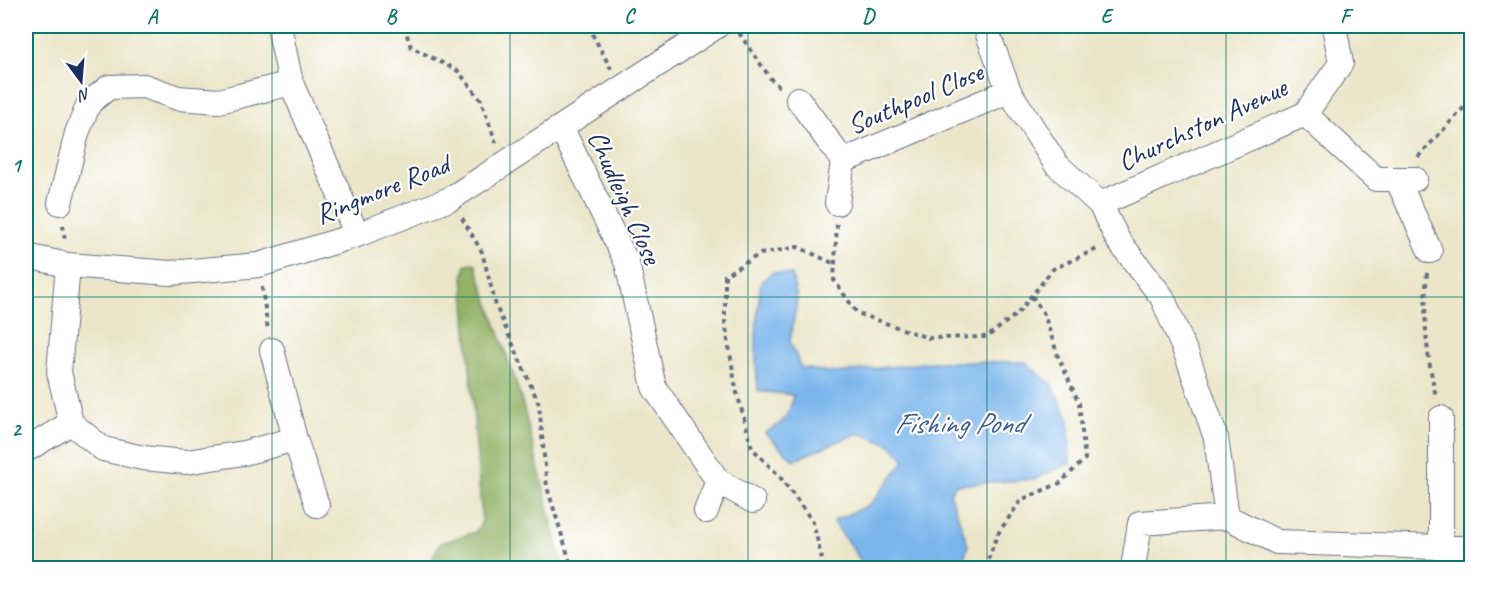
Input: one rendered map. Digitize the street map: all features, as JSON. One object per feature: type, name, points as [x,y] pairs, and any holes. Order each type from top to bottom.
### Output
[{"type":"street","points":[[279,26],[291,83],[357,236]]},
{"type":"street","name":"Ringmore Road","points":[[26,256],[68,265],[170,273],[259,265],[357,236],[450,199],[717,26]]},
{"type":"street","points":[[985,26],[1009,91],[1056,164],[1100,204],[1118,240],[1162,297],[1188,358],[1216,438],[1227,517]]},
{"type":"street","name":"Churchston Avenue","points":[[1100,204],[1305,114],[1341,63],[1334,26]]},
{"type":"street","points":[[60,204],[77,133],[89,103],[109,87],[144,86],[178,98],[219,101],[291,83]]},
{"type":"street","name":"Southpool Close","points":[[843,161],[1009,91]]},
{"type":"street","name":"Southpool Close","points":[[798,99],[843,161],[837,202]]},
{"type":"street","points":[[1305,114],[1376,179],[1406,179],[1430,251]]},
{"type":"street","name":"Chudleigh Close","points":[[561,127],[627,263],[654,387],[718,481],[753,501]]},
{"type":"street","points":[[68,265],[59,372],[71,423],[103,449],[143,458],[186,462],[244,453],[295,439]]},
{"type":"street","points":[[272,350],[295,439],[317,505]]},
{"type":"street","points":[[1441,548],[1442,418]]},
{"type":"street","points":[[26,450],[71,423]]},
{"type":"street","points":[[706,511],[718,481]]},
{"type":"street","points":[[1133,568],[1140,523],[1227,517],[1277,542],[1472,548]]},
{"type":"path","points":[[404,26],[411,46],[458,71],[481,100],[504,165]]},
{"type":"path","points":[[588,26],[621,88]]},
{"type":"path","points":[[733,26],[773,82],[798,99]]},
{"type":"path","points":[[1406,179],[1469,102],[1471,80],[1466,62],[1467,26]]},
{"type":"path","points":[[450,199],[482,252],[496,306],[539,404],[548,488],[572,568]]},
{"type":"path","points":[[837,202],[834,280],[857,313],[928,338],[987,337],[1018,313],[1053,269],[1118,240]]},
{"type":"path","points":[[60,204],[68,265]]},
{"type":"path","points":[[824,568],[813,522],[780,477],[752,448],[736,389],[725,322],[725,275],[760,254],[798,247],[835,264]]},
{"type":"path","points":[[1430,251],[1423,311],[1428,360],[1442,418]]},
{"type":"path","points":[[259,265],[265,320],[272,350]]},
{"type":"path","points":[[984,568],[996,535],[1021,500],[1060,483],[1085,459],[1079,403],[1058,356],[1044,314],[1032,295]]},
{"type":"green space","points":[[475,263],[521,397],[563,568],[428,568],[440,543],[476,532],[482,522],[463,278],[466,264]]},
{"type":"water","name":"Fishing Pond","points":[[772,272],[792,275],[797,300],[790,341],[801,368],[836,373],[932,362],[1025,362],[1051,384],[1069,420],[1070,463],[1035,479],[955,485],[950,494],[968,545],[961,568],[866,568],[833,521],[871,504],[905,460],[891,445],[858,433],[794,460],[765,433],[777,426],[788,414],[793,395],[758,391],[756,350],[759,296],[761,282]]}]
